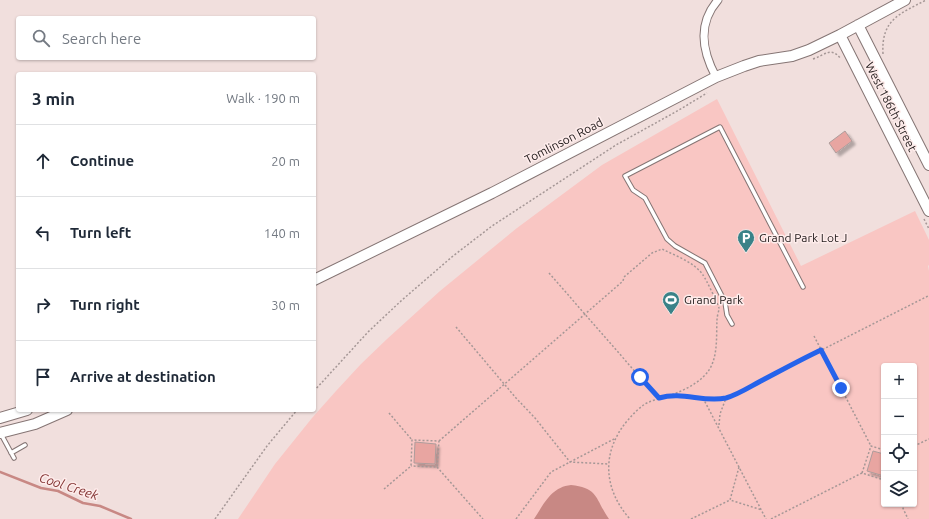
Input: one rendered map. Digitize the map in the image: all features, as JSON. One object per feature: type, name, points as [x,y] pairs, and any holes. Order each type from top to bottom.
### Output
[{"type":"street","points":[[716,77],[706,57],[704,27],[709,14],[718,0]]},
{"type":"street","name":"Tomlinson Road","points":[[316,279],[498,190],[716,77],[759,61],[796,55],[836,38],[905,0]]},
{"type":"street","name":"West 186th Street","points":[[858,25],[929,165]]},
{"type":"street","name":"West 186th Street","points":[[836,38],[929,211]]},
{"type":"street","points":[[0,418],[20,412]]},
{"type":"street","points":[[0,433],[35,424],[62,412]]},
{"type":"lane","points":[[732,324],[727,315],[725,302],[705,263],[675,246],[667,239],[645,198],[633,190],[625,176],[720,127],[803,287]]},
{"type":"lane","points":[[0,433],[14,458]]},
{"type":"lane","points":[[11,452],[25,445]]},
{"type":"path","points":[[884,57],[883,45],[885,33],[889,23],[896,17],[926,0]]},
{"type":"path","points":[[316,390],[368,332],[402,300],[453,256],[492,226],[616,145],[690,104],[711,90]]},
{"type":"path","points":[[412,440],[439,441],[623,282],[625,277],[654,251],[662,249],[686,261],[703,275],[719,308],[716,348],[710,369],[705,376],[696,382],[668,396]]},
{"type":"path","points":[[549,274],[659,398]]},
{"type":"path","points":[[516,519],[548,476],[555,469],[614,438],[641,407],[648,403],[659,398],[681,395],[714,399],[727,398],[928,296]]},
{"type":"path","points":[[456,327],[536,418],[570,462],[608,464]]},
{"type":"path","points":[[814,336],[871,446],[881,449]]},
{"type":"path","points":[[703,398],[766,519]]},
{"type":"path","points":[[719,427],[719,418],[727,398]]},
{"type":"path","points":[[215,519],[267,446],[295,412]]},
{"type":"path","points":[[389,413],[412,440],[411,466]]},
{"type":"path","points":[[614,438],[608,464],[609,477],[614,494],[620,506],[630,519]]},
{"type":"path","points":[[917,445],[929,439]]},
{"type":"path","points":[[439,441],[437,467],[483,519]]},
{"type":"path","points":[[862,473],[871,446]]},
{"type":"path","points":[[384,489],[411,466],[437,467]]},
{"type":"path","points":[[730,500],[739,466]]},
{"type":"path","points":[[771,519],[862,473],[881,479]]},
{"type":"path","points":[[691,519],[730,500],[762,510]]},
{"type":"path","points":[[902,507],[908,519]]},
{"type":"shaded area","name":"Grand Park","points":[[717,99],[801,266],[915,211],[929,240],[929,519],[238,519],[275,464],[312,418],[361,364],[440,291],[517,228],[602,165]]},
{"type":"shaded area","points":[[571,485],[587,489],[592,492],[609,519],[534,519],[553,493],[564,486]]},
{"type":"building","points":[[845,131],[852,141],[836,153],[829,143]]},
{"type":"building","points":[[415,442],[436,444],[435,464],[414,463]]},
{"type":"building","points":[[873,451],[881,453],[881,475],[867,471]]},
{"type":"waterway","name":"Cool Creek","points":[[0,472],[41,488],[58,491],[83,503],[100,506],[131,519]]},
{"type":"place","name":"Grand Park Lot J","points":[[746,253]]},
{"type":"place","name":"Grand Park","points":[[671,315]]},
{"type":"route","points":[[640,377],[659,398],[681,395],[705,399],[720,399],[736,394],[821,350],[841,388]]}]
